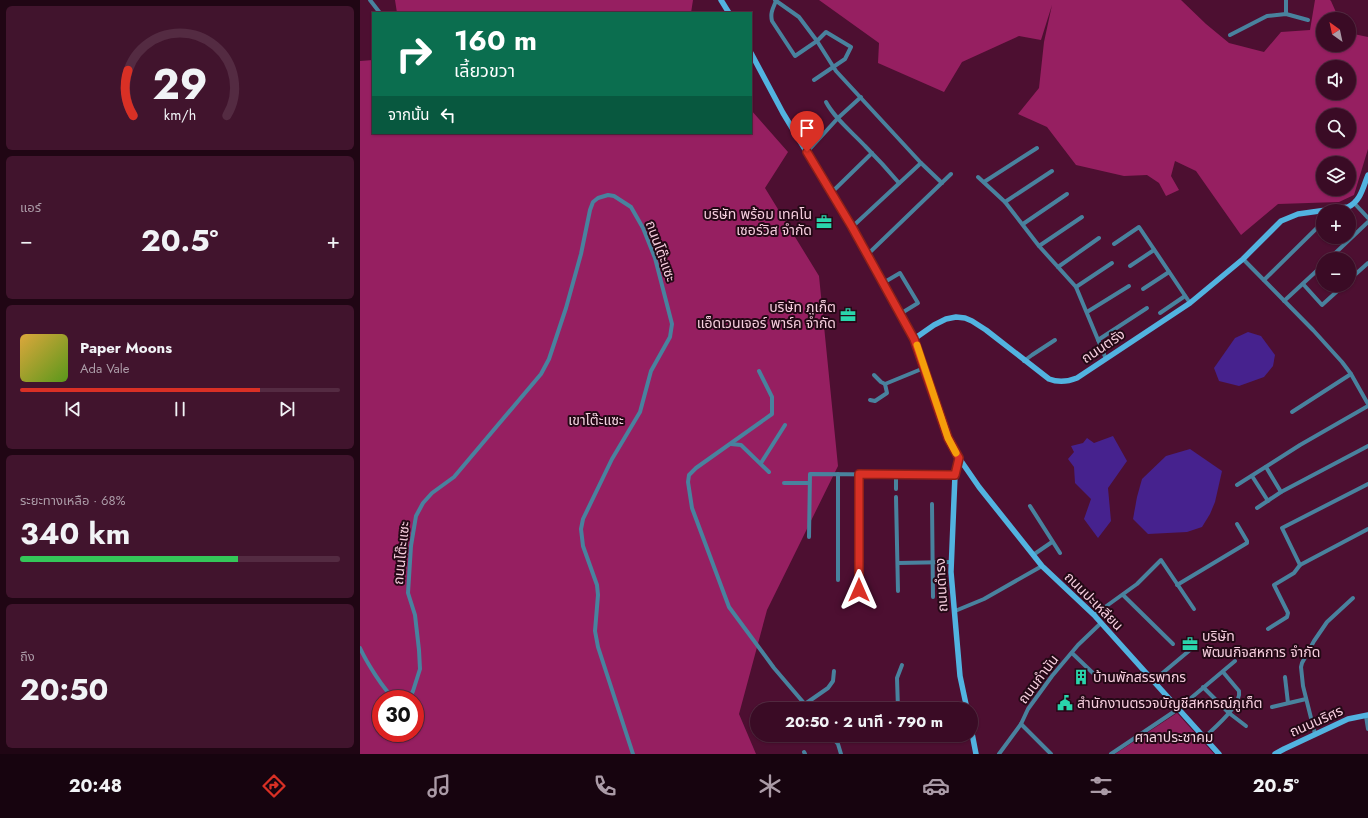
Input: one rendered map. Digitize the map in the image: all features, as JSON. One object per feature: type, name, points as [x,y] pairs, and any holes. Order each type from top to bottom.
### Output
[{"type":"street","points":[[370,0],[379,12]]},
{"type":"street","points":[[721,0],[728,12]]},
{"type":"street","points":[[814,80],[834,67],[845,59],[851,47],[826,32],[817,41],[795,56],[772,21],[772,10],[776,0],[799,17],[817,41],[834,67],[836,71],[921,163],[942,183]]},
{"type":"street","points":[[1286,0],[1286,14]]},
{"type":"street","points":[[1230,34],[1267,16],[1286,14],[1308,20]]},
{"type":"street","points":[[752,55],[783,112],[868,254],[914,339],[948,438],[959,458]]},
{"type":"street","points":[[807,152],[838,118],[861,97]]},
{"type":"street","points":[[826,102],[838,118],[899,183]]},
{"type":"street","points":[[984,182],[1037,148]]},
{"type":"street","points":[[831,193],[872,153]]},
{"type":"street","points":[[852,227],[921,163]]},
{"type":"street","points":[[1005,202],[1052,171]]},
{"type":"street","points":[[868,254],[951,174]]},
{"type":"street","points":[[1354,204],[1359,197],[1368,175]]},
{"type":"street","points":[[978,177],[1005,202],[1039,246],[1076,287],[1106,359]]},
{"type":"street","points":[[1023,224],[1067,194]]},
{"type":"street","name":"ถนนโต๊ะแซะ","points":[[413,690],[420,669],[419,650],[414,615],[408,593],[411,546],[416,516],[422,503],[432,493],[454,477],[541,374],[548,359],[566,308],[581,254],[593,202],[598,198],[608,195],[614,196],[631,207],[643,228],[655,258],[672,324],[670,337],[651,370],[640,412],[612,460],[583,518],[581,528],[582,546],[597,585],[598,595],[595,631],[598,647],[633,754]]},
{"type":"street","points":[[1356,206],[1368,218]]},
{"type":"street","name":"ถนนตรัง","points":[[914,339],[934,325],[946,319],[956,317],[965,318],[972,320],[986,330],[1049,379],[1055,382],[1063,382],[1077,378],[1190,303],[1243,259],[1286,218],[1316,212]]},
{"type":"street","points":[[1039,246],[1082,217]]},
{"type":"street","points":[[1336,252],[1368,222]]},
{"type":"street","points":[[1114,244],[1139,227],[1190,303]]},
{"type":"street","points":[[1264,280],[1316,229]]},
{"type":"street","points":[[1058,267],[1099,238]]},
{"type":"street","points":[[1130,266],[1154,250]]},
{"type":"street","points":[[1237,485],[1300,445],[1368,405],[1351,374],[1317,335],[1243,259]]},
{"type":"street","points":[[1356,273],[1368,262]]},
{"type":"street","points":[[1076,287],[1112,263]]},
{"type":"street","points":[[1143,289],[1169,272]]},
{"type":"street","points":[[1284,301],[1316,272]]},
{"type":"street","points":[[883,283],[900,273],[918,303],[900,314]]},
{"type":"street","points":[[1303,284],[1322,305],[1336,292]]},
{"type":"street","points":[[1086,312],[1129,286]]},
{"type":"street","points":[[1160,313],[1186,296]]},
{"type":"street","points":[[1098,340],[1147,308]]},
{"type":"street","points":[[1024,361],[1054,340]]},
{"type":"street","points":[[885,384],[924,368]]},
{"type":"street","points":[[759,371],[772,396],[772,414],[696,468],[689,475],[688,482],[692,508],[729,607],[774,668],[803,702]]},
{"type":"street","points":[[1292,412],[1351,374]]},
{"type":"street","points":[[870,400],[875,401],[887,393],[885,384],[874,375]]},
{"type":"street","points":[[761,463],[785,425]]},
{"type":"street","points":[[731,444],[741,445],[769,472]]},
{"type":"street","points":[[1257,508],[1281,492],[1368,446]]},
{"type":"street","name":"ถนนดำรง","points":[[959,458],[955,475],[951,562],[960,676],[966,702]]},
{"type":"street","name":"ถนนปะเหลียน","points":[[959,458],[979,487],[1042,566],[1094,615],[1220,754]]},
{"type":"street","points":[[1266,467],[1281,492]]},
{"type":"street","points":[[809,537],[810,474],[955,475]]},
{"type":"street","points":[[838,474],[838,580]]},
{"type":"street","points":[[859,474],[859,590]]},
{"type":"street","points":[[896,474],[896,489]]},
{"type":"street","points":[[1252,476],[1268,501]]},
{"type":"street","points":[[784,483],[810,483]]},
{"type":"street","points":[[1300,565],[1282,528],[1368,484]]},
{"type":"street","points":[[896,497],[898,591]]},
{"type":"street","points":[[932,504],[933,597]]},
{"type":"street","points":[[1030,506],[1060,553]]},
{"type":"street","points":[[1178,584],[1247,542],[1236,524]]},
{"type":"street","points":[[1268,629],[1288,615],[1274,585],[1294,574],[1300,565],[1368,530]]},
{"type":"street","points":[[1033,555],[1052,542]]},
{"type":"street","points":[[1094,615],[1138,584],[1161,560],[1194,609]]},
{"type":"street","points":[[898,563],[951,562]]},
{"type":"street","points":[[954,611],[984,599],[1042,566]]},
{"type":"street","points":[[1123,595],[1173,644]]},
{"type":"street","points":[[1315,734],[1303,686],[1302,663],[1314,641],[1327,622],[1353,598]]},
{"type":"street","name":"ถนนกำนัน","points":[[1000,754],[1021,724],[1028,709],[1052,676],[1101,623]]},
{"type":"street","points":[[1153,681],[1196,645]]},
{"type":"street","points":[[360,648],[377,677],[387,690]]},
{"type":"street","points":[[1072,653],[1096,675]]},
{"type":"street","points":[[1112,754],[1178,709],[1235,661]]},
{"type":"street","points":[[898,702],[898,678],[902,665]]},
{"type":"street","points":[[808,702],[828,688],[833,681],[834,671]]},
{"type":"street","points":[[1205,737],[1229,713],[1238,698],[1239,694],[1236,687],[1223,672]]},
{"type":"street","points":[[1285,678],[1288,703]]},
{"type":"street","points":[[1203,687],[1229,713],[1246,726]]},
{"type":"street","points":[[1272,707],[1306,699]]},
{"type":"street","points":[[1367,715],[1368,729]]},
{"type":"street","name":"ถนนนริศร","points":[[1275,754],[1348,719],[1367,715]]},
{"type":"street","points":[[1021,724],[1051,754]]},
{"type":"street","points":[[836,742],[841,754]]},
{"type":"street","points":[[974,742],[976,754]]},
{"type":"green space","points":[[395,0],[693,0],[691,12],[397,12]]},
{"type":"green space","points":[[819,0],[1181,0],[1229,43],[1264,52],[1281,32],[1310,30],[1315,0],[1330,0],[1336,12],[1316,12],[1316,52],[1356,52],[1356,34],[1368,37],[1368,149],[1356,188],[1356,156],[1316,156],[1316,196],[1352,196],[1339,202],[1278,204],[1241,235],[1196,171],[1175,161],[1171,176],[1179,190],[1166,196],[1159,183],[1147,175],[1124,176],[1076,165],[1047,127],[1018,114],[1039,88],[1044,42],[1052,5],[1041,40],[1019,36],[962,62],[944,92],[878,63],[879,43]]},
{"type":"green space","name":"เขาโต๊ะแซะ","points":[[372,60],[372,134],[752,134],[752,111],[788,152],[765,188],[819,276],[838,466],[767,610],[739,714],[756,754],[360,754],[360,61]]},
{"type":"green space","name":"ศาลาประชาคม","points":[[1177,713],[1214,754],[1115,754]]},
{"type":"shaded area","points":[[1248,332],[1261,336],[1275,355],[1273,366],[1264,377],[1239,386],[1219,381],[1214,368],[1235,338]]},
{"type":"shaded area","points":[[1113,436],[1127,461],[1108,488],[1111,521],[1098,538],[1084,519],[1091,499],[1075,483],[1074,467],[1068,459],[1074,452],[1071,446],[1083,443],[1087,438],[1094,443]]},
{"type":"shaded area","points":[[1190,449],[1222,471],[1215,502],[1210,514],[1202,527],[1187,532],[1148,534],[1133,519],[1142,479],[1166,456]]},
{"type":"slow traffic","points":[[917,345],[948,438],[956,453]]},
{"type":"place","name":"บริษัท พร้อม เทคโน เซอร์วิส จำกัด","points":[[824,222]]},
{"type":"place","name":"บริษัท ภูเก็ต แอ็ดเวนเจอร์ พาร์ค จำกัด","points":[[848,315]]},
{"type":"place","name":"บริษัท พัฒนกิจสหการ จำกัด","points":[[1190,644]]},
{"type":"place","name":"บ้านพักสรรพากร","points":[[1081,677]]},
{"type":"place","name":"สำนักงานตรวจบัญชีสหกรณ์ภูเก็ต","points":[[1065,703]]},
{"type":"route","points":[[807,152],[852,227],[914,339],[948,438],[959,458],[955,475],[859,474],[859,590]]}]
